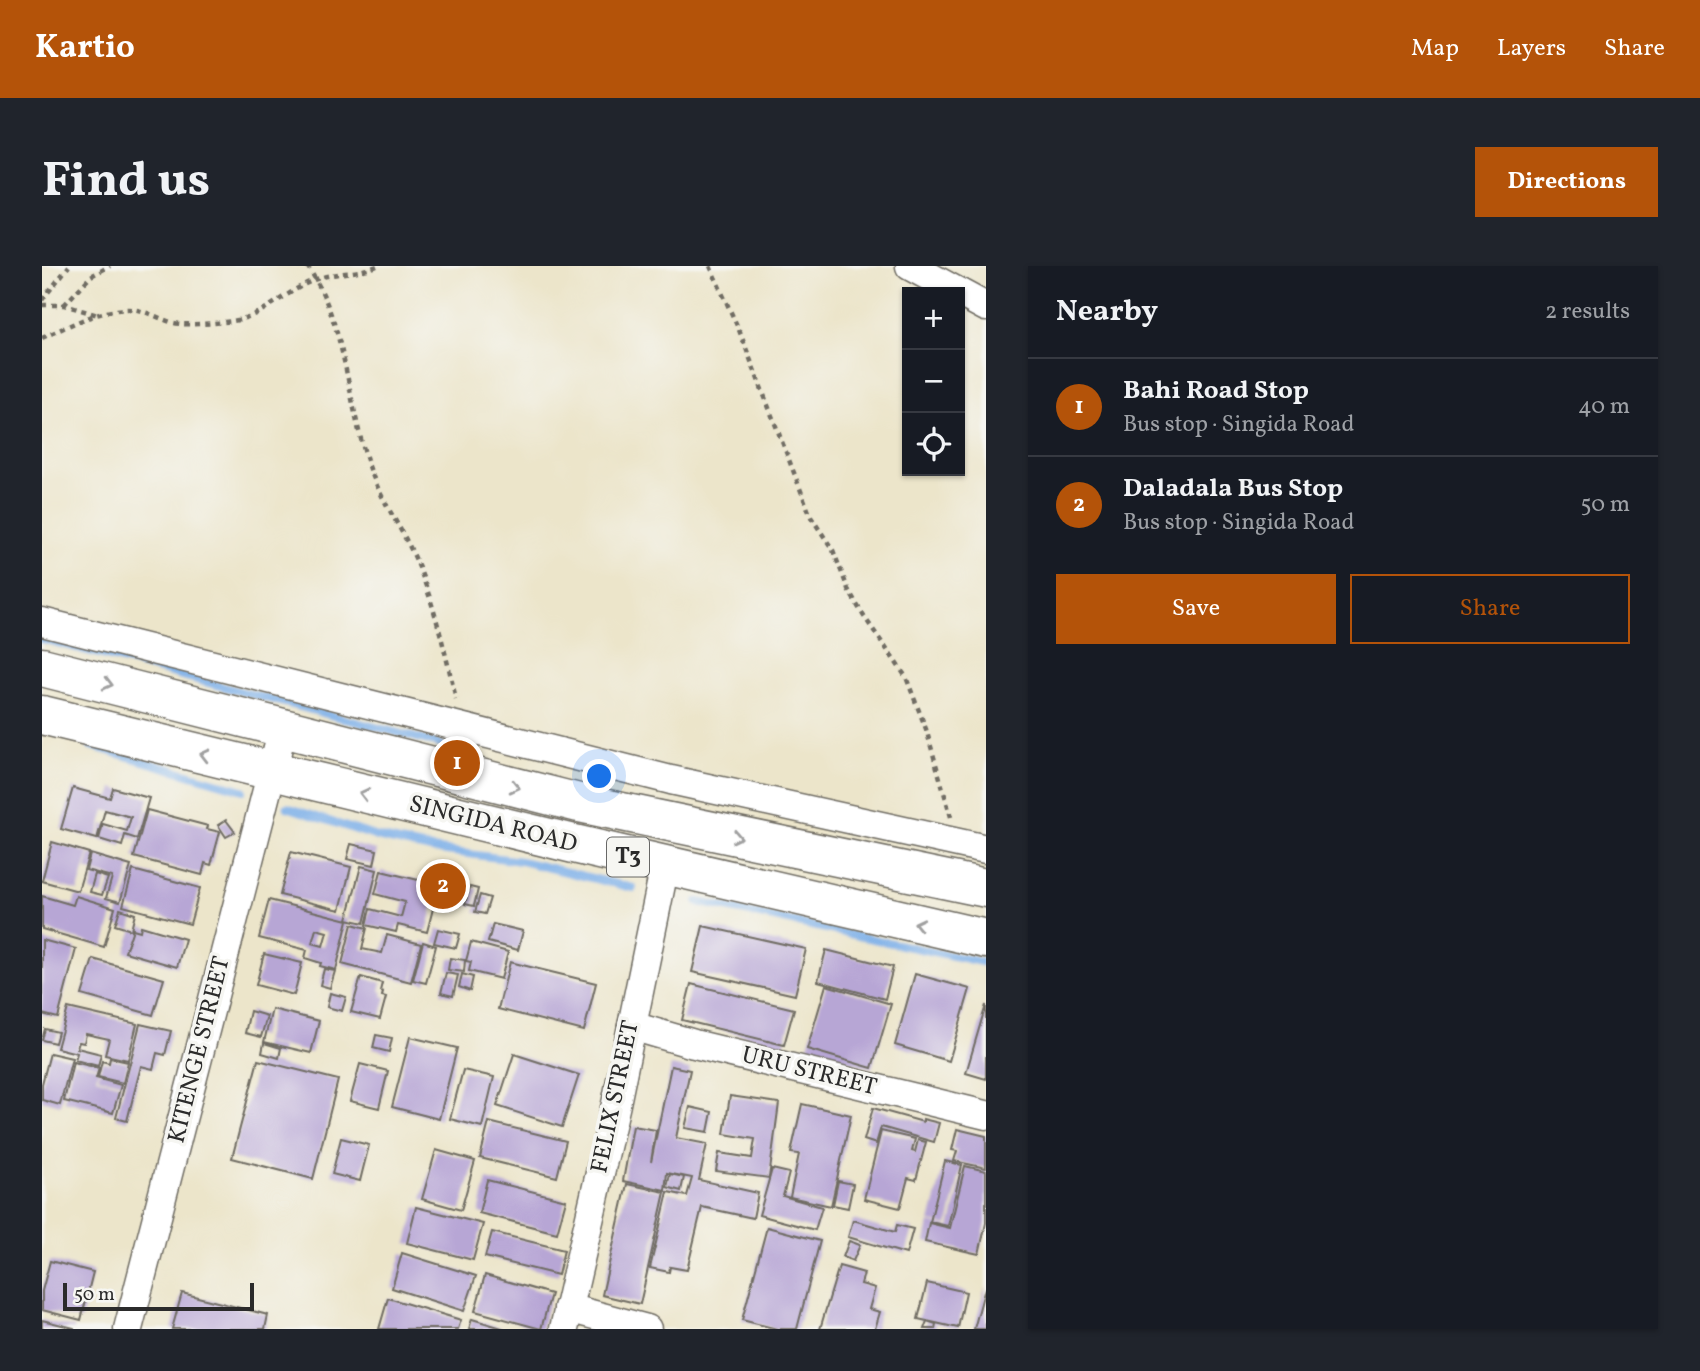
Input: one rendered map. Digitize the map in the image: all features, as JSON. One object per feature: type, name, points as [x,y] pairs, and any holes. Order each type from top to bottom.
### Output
[{"type":"highway","name":"SINGIDA ROAD","points":[[42,667],[579,803],[986,888]]},
{"type":"highway","name":"SINGIDA ROAD","points":[[42,715],[272,772],[986,939]]},
{"type":"street","points":[[910,266],[948,287]]},
{"type":"street","points":[[965,296],[986,307]]},
{"type":"street","points":[[42,622],[671,780],[986,849]]},
{"type":"street","name":"KITENGE STREET","points":[[128,1329],[283,728]]},
{"type":"street","name":"FELIX STREET","points":[[566,1319],[665,865]]},
{"type":"street","name":"URU STREET","points":[[632,1026],[694,1044],[986,1115]]},
{"type":"street","points":[[566,1319],[647,1329]]},
{"type":"path","points":[[69,266],[42,302],[64,305],[99,316]]},
{"type":"path","points":[[64,305],[91,276],[110,266]]},
{"type":"path","points":[[307,266],[316,279],[335,330],[369,467],[380,494],[407,539],[421,571],[444,646],[463,728]]},
{"type":"path","points":[[42,338],[99,316],[129,309],[176,324],[230,322],[255,315],[316,279],[377,266]]},
{"type":"path","points":[[710,266],[739,330],[811,517],[833,550],[848,589],[863,615],[906,677],[914,695],[939,769],[958,843]]},
{"type":"building","points":[[73,788],[110,798],[113,788],[149,798],[137,839],[125,835],[122,846],[99,839],[103,824],[127,831],[131,817],[105,810],[97,839],[61,829]]},
{"type":"building","points":[[147,810],[208,826],[207,829],[220,832],[211,865],[205,863],[202,875],[134,857]]},
{"type":"building","points":[[226,820],[235,832],[226,837],[218,825]]},
{"type":"building","points":[[52,842],[89,853],[78,891],[42,881]]},
{"type":"building","points":[[351,844],[377,850],[374,865],[347,859]]},
{"type":"building","points":[[291,852],[351,867],[340,910],[280,895]]},
{"type":"building","points":[[90,854],[131,866],[120,902],[106,898],[112,877],[86,870]]},
{"type":"building","points":[[361,866],[377,870],[364,923],[347,919]]},
{"type":"building","points":[[133,870],[200,888],[190,924],[123,906]]},
{"type":"building","points":[[381,871],[439,885],[427,932],[398,925],[396,932],[366,925],[370,909],[401,917],[405,902],[375,894]]},
{"type":"building","points":[[95,874],[108,878],[102,895],[90,892]]},
{"type":"building","points":[[455,881],[467,885],[460,905],[448,901]]},
{"type":"building","points":[[470,887],[478,889],[474,906],[465,904]]},
{"type":"building","points":[[480,895],[490,898],[485,914],[475,912]]},
{"type":"building","points":[[42,896],[73,905],[76,896],[115,908],[104,947],[42,929]]},
{"type":"building","points":[[269,900],[348,920],[336,970],[305,958],[307,950],[259,938]],"holes":[[[316,929],[327,932],[323,946],[312,943]]]},
{"type":"building","points":[[120,909],[135,914],[131,930],[115,925]]},
{"type":"building","points":[[352,924],[367,928],[362,949],[382,953],[387,935],[421,944],[411,982],[342,964]]},
{"type":"building","points":[[493,924],[523,931],[518,950],[488,942]]},
{"type":"building","points":[[141,926],[185,939],[177,967],[125,952],[133,929],[140,931]]},
{"type":"building","points":[[703,926],[806,949],[795,995],[692,972]]},
{"type":"building","points":[[438,929],[460,934],[456,948],[434,943]]},
{"type":"building","points":[[42,940],[76,949],[58,1018],[42,1014]]},
{"type":"building","points":[[423,942],[436,946],[426,983],[413,980]]},
{"type":"building","points":[[471,942],[508,952],[501,979],[469,971],[471,962],[466,961]]},
{"type":"building","points":[[826,950],[893,967],[885,999],[818,981]]},
{"type":"building","points":[[264,954],[302,963],[294,995],[256,985]]},
{"type":"building","points":[[450,958],[465,960],[464,972],[448,970]]},
{"type":"building","points":[[93,959],[164,979],[153,1015],[82,995]]},
{"type":"building","points":[[510,962],[596,983],[584,1031],[498,1009]]},
{"type":"building","points":[[324,969],[335,971],[330,988],[320,985]]},
{"type":"building","points":[[446,973],[458,975],[453,996],[441,993]]},
{"type":"building","points":[[462,974],[473,977],[470,991],[459,987]]},
{"type":"building","points":[[915,974],[970,989],[949,1061],[895,1045]]},
{"type":"building","points":[[361,977],[382,983],[380,991],[383,992],[382,996],[386,997],[380,1019],[351,1012]]},
{"type":"building","points":[[691,984],[794,1009],[784,1045],[682,1020]]},
{"type":"building","points":[[826,985],[891,1004],[872,1068],[807,1049]]},
{"type":"building","points":[[330,993],[346,997],[342,1011],[327,1007]]},
{"type":"building","points":[[986,1005],[986,1079],[966,1073]]},
{"type":"building","points":[[68,1008],[137,1024],[128,1060],[105,1055],[109,1039],[86,1034],[84,1043],[79,1042],[77,1048],[101,1054],[98,1066],[75,1060],[77,1053],[57,1048]]},
{"type":"building","points":[[272,1009],[319,1021],[311,1053],[264,1042]]},
{"type":"building","points":[[250,1011],[267,1016],[261,1037],[245,1033]]},
{"type":"building","points":[[140,1024],[171,1031],[165,1055],[157,1053],[153,1069],[141,1066],[127,1121],[116,1118]]},
{"type":"building","points":[[45,1029],[58,1032],[55,1043],[42,1040]]},
{"type":"building","points":[[376,1035],[392,1038],[389,1052],[373,1048]]},
{"type":"building","points":[[410,1037],[457,1048],[439,1119],[392,1107]]},
{"type":"building","points":[[264,1043],[281,1048],[279,1058],[262,1053]]},
{"type":"building","points":[[50,1053],[72,1058],[60,1105],[42,1100],[42,1084]]},
{"type":"building","points":[[514,1054],[579,1075],[562,1127],[497,1106]]},
{"type":"building","points":[[110,1058],[128,1062],[123,1083],[98,1077],[102,1061],[109,1063]]},
{"type":"building","points":[[258,1060],[338,1080],[313,1179],[232,1158]]},
{"type":"building","points":[[73,1062],[99,1068],[96,1078],[121,1085],[113,1113],[64,1101]]},
{"type":"building","points":[[360,1064],[388,1071],[379,1108],[350,1101]]},
{"type":"building","points":[[671,1066],[690,1070],[676,1138],[707,1144],[699,1180],[758,1193],[753,1218],[702,1207],[687,1270],[670,1267],[669,1272],[650,1268],[668,1192],[687,1196],[692,1178],[667,1173],[665,1190],[623,1181],[633,1126],[656,1130],[651,1162]]},
{"type":"building","points":[[463,1070],[494,1077],[482,1127],[450,1119]]},
{"type":"building","points":[[730,1096],[779,1103],[769,1178],[716,1171],[719,1153],[752,1158],[755,1139],[724,1134]]},
{"type":"building","points":[[802,1104],[851,1115],[831,1206],[790,1197],[799,1154],[791,1153]]},
{"type":"building","points":[[690,1107],[712,1112],[708,1132],[685,1128]]},
{"type":"building","points":[[873,1108],[923,1122],[923,1119],[939,1123],[934,1142],[881,1127],[876,1144],[864,1140]]},
{"type":"building","points":[[489,1122],[566,1141],[557,1177],[480,1158]]},
{"type":"building","points":[[957,1129],[986,1136],[986,1168],[954,1161],[957,1151],[952,1150]]},
{"type":"building","points":[[881,1131],[915,1139],[912,1151],[915,1152],[918,1140],[926,1142],[916,1180],[908,1178],[900,1208],[864,1199]]},
{"type":"building","points":[[341,1138],[369,1145],[360,1181],[332,1174]]},
{"type":"building","points":[[436,1150],[475,1161],[461,1210],[422,1199]]},
{"type":"building","points":[[945,1161],[962,1165],[948,1226],[930,1222]]},
{"type":"building","points":[[965,1166],[986,1171],[986,1223],[979,1254],[925,1242],[929,1223],[950,1228]]},
{"type":"building","points":[[772,1169],[789,1173],[783,1196],[822,1207],[815,1230],[759,1215]]},
{"type":"building","points":[[670,1174],[684,1177],[681,1191],[667,1187]]},
{"type":"building","points":[[487,1180],[566,1200],[557,1233],[479,1213]]},
{"type":"building","points":[[838,1181],[853,1184],[848,1208],[833,1205]]},
{"type":"building","points":[[627,1184],[665,1192],[640,1304],[602,1295]]},
{"type":"building","points":[[416,1207],[483,1224],[473,1260],[407,1243]]},
{"type":"building","points":[[853,1220],[895,1232],[897,1225],[913,1229],[906,1254],[848,1237]]},
{"type":"building","points":[[767,1227],[820,1241],[797,1329],[777,1329],[742,1320]]},
{"type":"building","points":[[492,1232],[564,1250],[558,1275],[485,1257]]},
{"type":"building","points":[[849,1241],[860,1245],[853,1261],[843,1257]]},
{"type":"building","points":[[402,1253],[476,1276],[464,1311],[392,1288]]},
{"type":"building","points":[[50,1261],[93,1272],[81,1320],[42,1310],[42,1291]]},
{"type":"building","points":[[839,1266],[864,1273],[861,1284],[875,1288],[869,1309],[880,1312],[875,1329],[820,1329]]},
{"type":"building","points":[[485,1275],[551,1294],[541,1329],[475,1311]]},
{"type":"building","points":[[927,1283],[966,1292],[958,1328],[918,1319]]},
{"type":"building","points":[[985,1288],[986,1329],[974,1329]]},
{"type":"building","points":[[182,1293],[268,1315],[265,1329],[172,1329]]},
{"type":"building","points":[[388,1298],[461,1320],[458,1329],[379,1329]]},
{"type":"building","points":[[472,1319],[502,1328],[469,1329]]},
{"type":"building","points":[[42,1320],[74,1328],[74,1329],[42,1329]]},
{"type":"building","points":[[927,1321],[936,1324],[935,1329],[924,1329]]},
{"type":"waterway","points":[[42,639],[436,743],[468,756]]},
{"type":"waterway","points":[[91,746],[243,790]]},
{"type":"waterway","points":[[287,807],[377,837],[431,849],[521,861],[633,888]]},
{"type":"waterway","points":[[698,902],[986,963]]},
{"type":"place","name":"Bahi Road Stop","points":[[457,763]]},
{"type":"place","name":"Daladala Bus Stop","points":[[443,886]]}]
